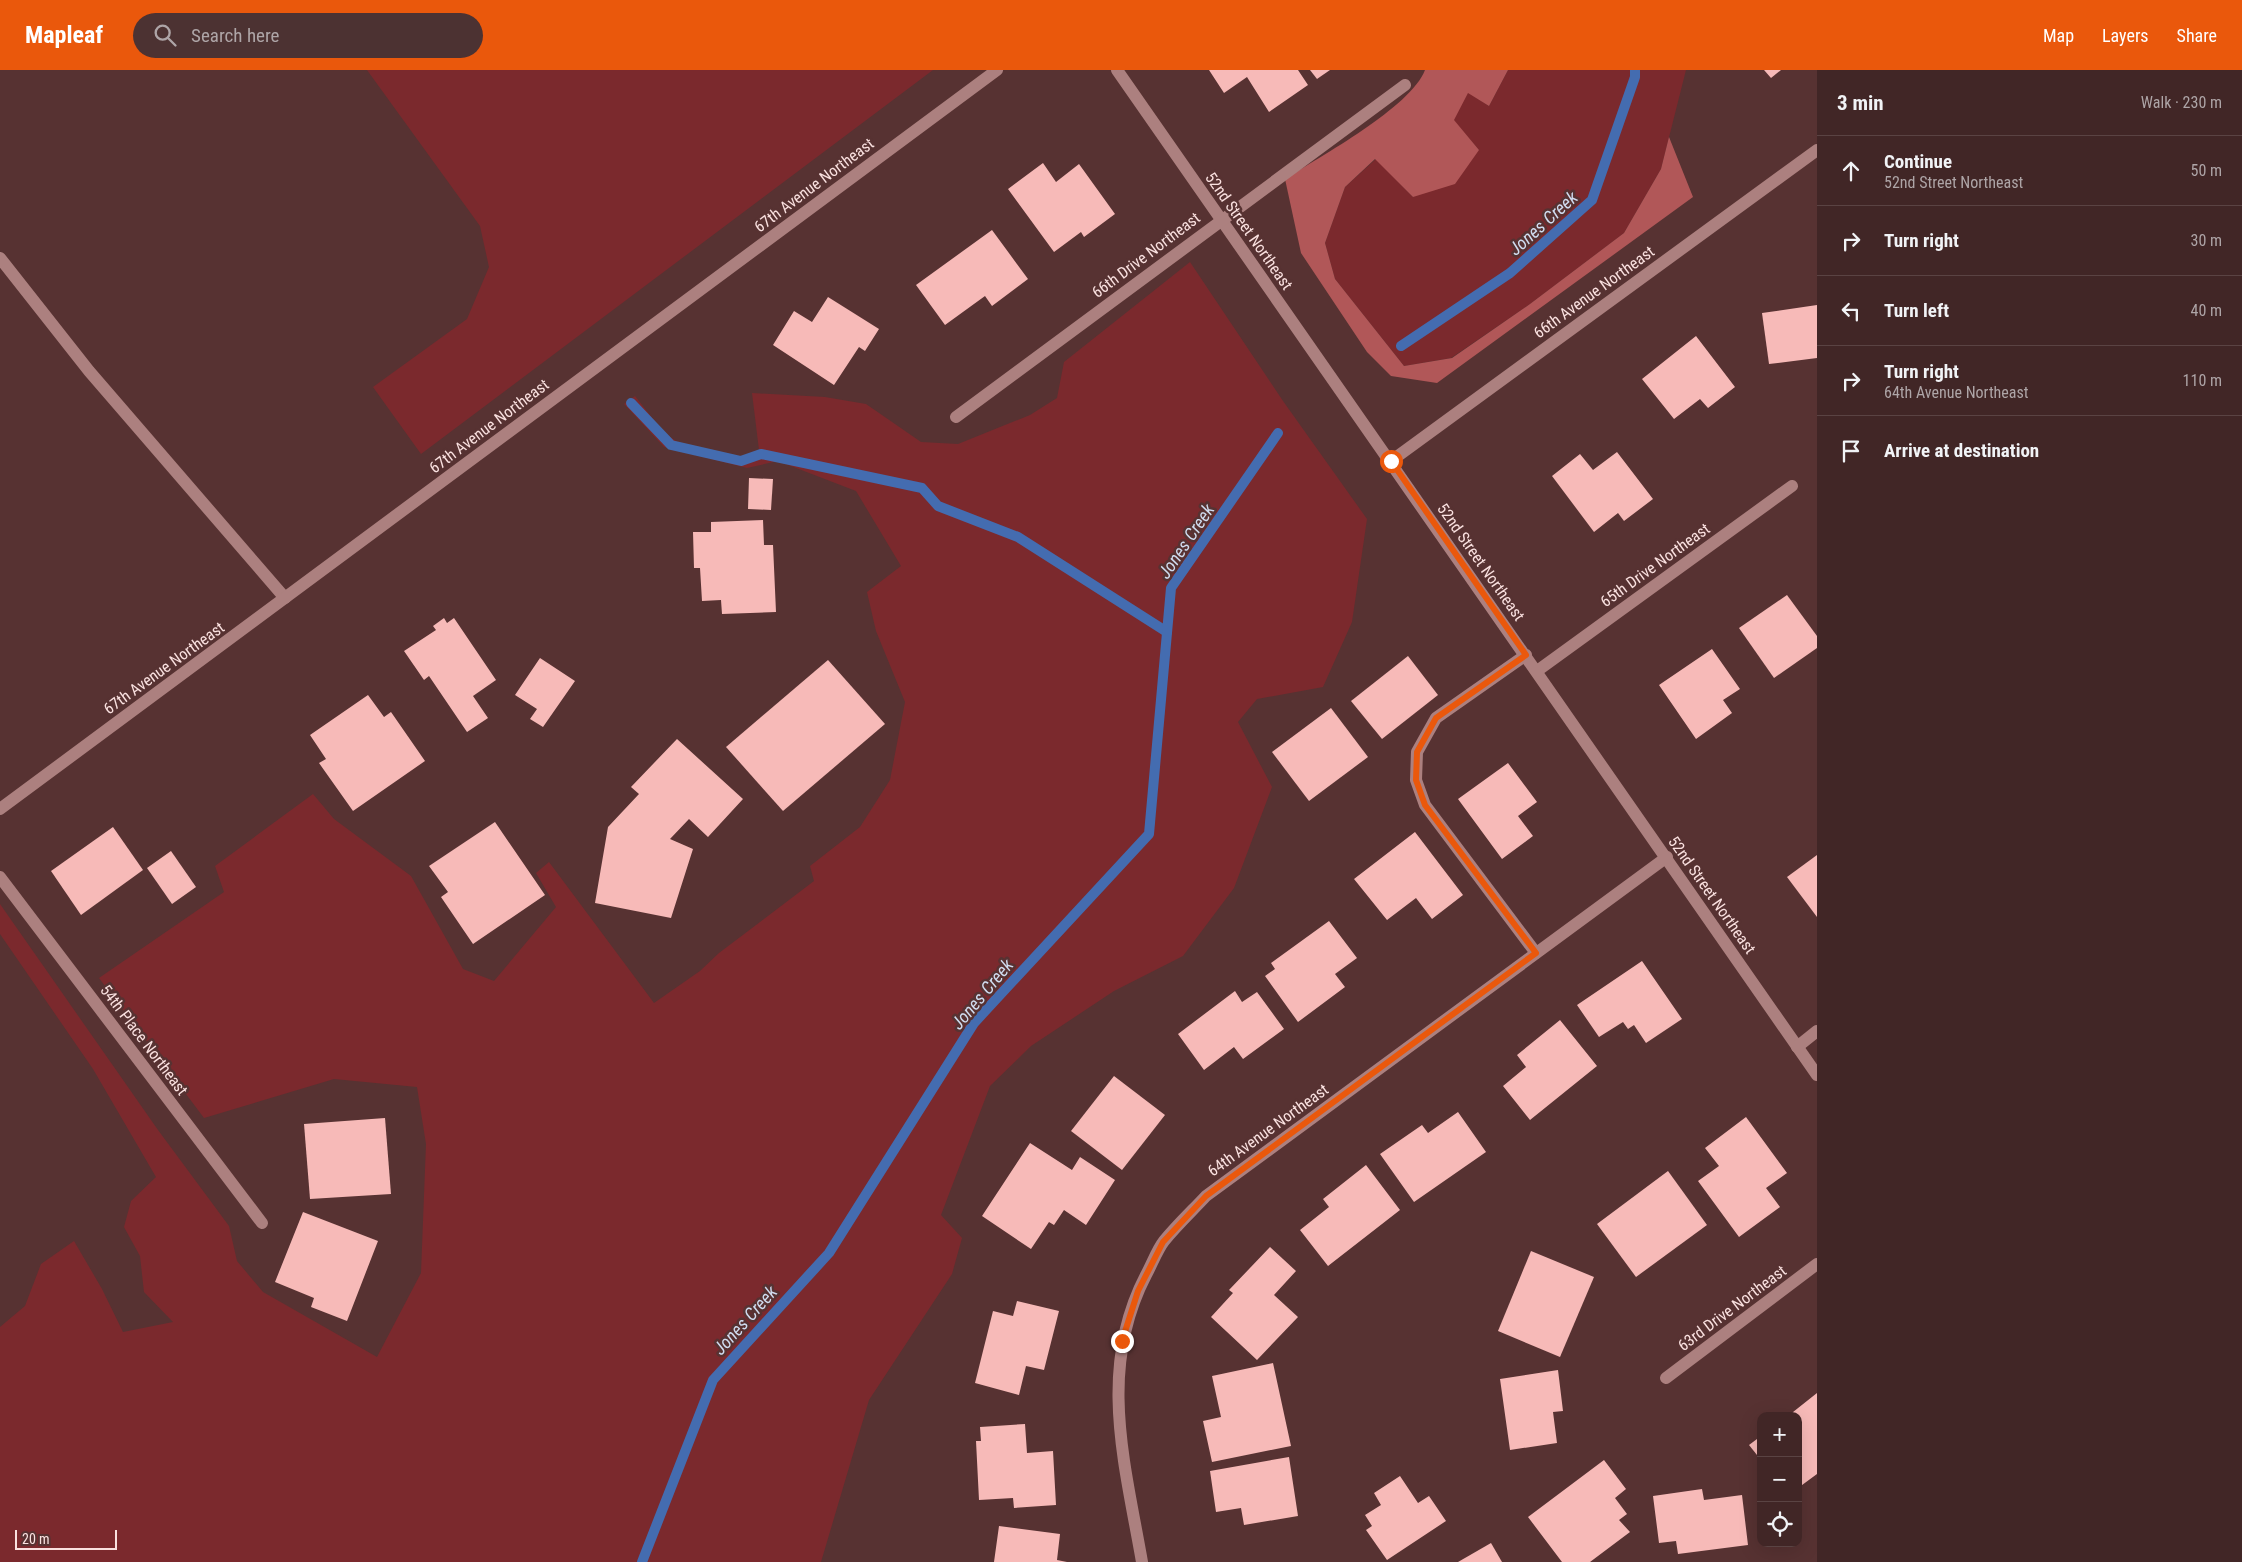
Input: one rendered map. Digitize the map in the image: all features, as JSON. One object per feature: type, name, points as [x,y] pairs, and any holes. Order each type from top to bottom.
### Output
[{"type":"street","name":"67th Avenue Northeast","points":[[0,809],[997,70]]},
{"type":"street","name":"52nd Street Northeast","points":[[1117,70],[1667,857],[1817,1075]]},
{"type":"street","name":"66th Drive Northeast","points":[[956,417],[1405,85]]},
{"type":"street","name":"66th Avenue Northeast","points":[[1391,461],[1817,150]]},
{"type":"street","points":[[0,258],[96,378],[285,598]]},
{"type":"street","name":"65th Drive Northeast","points":[[1537,671],[1792,486]]},
{"type":"street","points":[[1526,655],[1436,718],[1417,752],[1416,780],[1425,805],[1536,953]]},
{"type":"street","name":"64th Avenue Northeast","points":[[1142,1562],[1123,1452],[1117,1392],[1125,1332],[1138,1291],[1163,1242],[1206,1196],[1667,857]]},
{"type":"street","name":"54th Place Northeast","points":[[0,877],[262,1223]]},
{"type":"street","points":[[1797,1047],[1817,1031]]},
{"type":"street","name":"63rd Drive Northeast","points":[[1666,1378],[1817,1264]]},
{"type":"shaded area","points":[[367,70],[933,70],[421,454],[373,387],[467,319],[489,267],[480,226]]},
{"type":"shaded area","points":[[1425,70],[1508,70],[1489,106],[1468,93],[1454,120],[1479,150],[1455,184],[1413,197],[1375,159],[1345,187],[1325,243],[1335,279],[1404,366],[1452,358],[1530,304],[1624,233],[1661,169],[1669,137],[1693,197],[1437,383],[1391,376],[1367,352],[1301,253],[1285,179],[1384,115],[1416,84]]},
{"type":"shaded area","points":[[1508,70],[1686,70],[1661,169],[1624,233],[1530,304],[1451,358],[1404,366],[1335,279],[1325,243],[1345,187],[1376,159],[1413,197],[1479,150],[1453,120],[1468,92],[1489,106]]},
{"type":"shaded area","points":[[1190,262],[1283,401],[1367,519],[1352,622],[1323,687],[1257,699],[1238,722],[1272,787],[1234,888],[1183,956],[1114,991],[1031,1046],[990,1086],[941,1215],[962,1238],[952,1274],[869,1400],[821,1562],[0,1562],[0,1327],[25,1306],[41,1264],[74,1241],[102,1289],[123,1332],[173,1322],[144,1292],[140,1256],[124,1227],[131,1201],[156,1177],[93,1069],[0,934],[0,904],[158,1130],[229,1226],[237,1261],[263,1292],[377,1357],[421,1273],[426,1144],[417,1087],[334,1079],[204,1118],[99,978],[224,892],[215,866],[313,794],[334,819],[411,876],[463,969],[494,981],[556,907],[536,873],[549,862],[654,1003],[700,971],[719,953],[814,881],[810,866],[860,827],[890,780],[905,702],[876,631],[867,592],[901,566],[856,491],[778,461],[747,468],[664,447],[624,404],[635,396],[664,433],[684,446],[737,458],[759,450],[752,393],[825,397],[866,404],[921,442],[958,444],[1030,415],[1057,398],[1064,362]]},
{"type":"building","points":[[1209,70],[1298,70],[1308,85],[1269,112],[1247,77],[1224,93]]},
{"type":"building","points":[[1310,70],[1330,70],[1317,79]]},
{"type":"building","points":[[1764,70],[1781,70],[1771,78]]},
{"type":"building","points":[[1043,163],[1056,182],[1079,164],[1115,214],[1084,237],[1081,232],[1054,252],[1008,189]]},
{"type":"building","points":[[992,230],[1028,279],[992,306],[985,296],[945,325],[916,285]]},
{"type":"building","points":[[828,297],[879,329],[865,351],[859,347],[834,385],[773,345],[794,311],[812,322]]},
{"type":"building","points":[[1817,305],[1817,358],[1769,364],[1762,313]]},
{"type":"building","points":[[1696,336],[1735,387],[1708,408],[1700,399],[1674,419],[1642,379]]},
{"type":"building","points":[[1617,452],[1653,499],[1624,521],[1618,513],[1594,532],[1552,476],[1580,454],[1593,470]]},
{"type":"building","points":[[749,478],[773,479],[771,510],[748,509]]},
{"type":"building","points":[[763,520],[764,545],[773,545],[776,612],[722,614],[721,600],[702,601],[700,568],[694,568],[693,532],[711,532],[711,522]]},
{"type":"building","points":[[1787,595],[1817,636],[1817,648],[1774,678],[1739,628]]},
{"type":"building","points":[[444,618],[447,623],[454,618],[496,680],[473,696],[488,718],[467,732],[429,676],[424,680],[404,651],[436,630],[433,626]]},
{"type":"building","points":[[1712,649],[1740,689],[1723,700],[1732,713],[1696,739],[1659,685]]},
{"type":"building","points":[[1408,656],[1438,695],[1382,739],[1351,701]]},
{"type":"building","points":[[540,658],[575,681],[543,727],[530,719],[537,709],[515,695]]},
{"type":"building","points":[[828,660],[885,724],[783,811],[726,747]]},
{"type":"building","points":[[368,695],[384,717],[391,712],[425,761],[353,811],[319,763],[326,759],[310,735]]},
{"type":"building","points":[[1331,708],[1368,757],[1309,801],[1272,752]]},
{"type":"building","points":[[677,739],[743,799],[708,837],[689,819],[670,839],[693,849],[671,918],[595,903],[608,827],[639,794],[631,787]]},
{"type":"building","points":[[1508,763],[1537,802],[1518,816],[1533,836],[1502,859],[1458,799]]},
{"type":"building","points":[[495,822],[545,895],[473,944],[441,897],[448,892],[429,866]]},
{"type":"building","points":[[113,827],[143,870],[81,915],[51,871]]},
{"type":"building","points":[[1415,832],[1463,895],[1432,919],[1416,898],[1387,920],[1354,879]]},
{"type":"building","points":[[171,851],[196,887],[172,904],[147,868]]},
{"type":"building","points":[[1817,855],[1817,917],[1787,877]]},
{"type":"building","points":[[1329,921],[1357,958],[1335,974],[1345,987],[1298,1022],[1265,976],[1275,969],[1271,963]]},
{"type":"building","points":[[1642,961],[1682,1019],[1646,1043],[1634,1025],[1628,1029],[1623,1022],[1599,1037],[1577,1005]]},
{"type":"building","points":[[1235,991],[1242,1002],[1257,992],[1284,1029],[1243,1059],[1234,1047],[1204,1070],[1178,1034]]},
{"type":"building","points":[[1560,1020],[1597,1066],[1530,1120],[1503,1086],[1526,1067],[1517,1055]]},
{"type":"building","points":[[1114,1076],[1165,1115],[1122,1170],[1071,1131]]},
{"type":"building","points":[[1458,1112],[1486,1152],[1414,1202],[1380,1154],[1422,1125],[1428,1133]]},
{"type":"building","points":[[1746,1117],[1787,1173],[1766,1188],[1780,1207],[1739,1237],[1698,1181],[1719,1166],[1705,1148]]},
{"type":"building","points":[[385,1118],[391,1194],[310,1199],[304,1124]]},
{"type":"building","points":[[1030,1143],[1072,1170],[1080,1157],[1115,1180],[1086,1225],[1064,1210],[1054,1225],[1049,1222],[1031,1249],[982,1216]]},
{"type":"building","points":[[1366,1165],[1400,1210],[1328,1266],[1300,1230],[1329,1207],[1323,1199]]},
{"type":"building","points":[[1668,1171],[1707,1225],[1636,1277],[1597,1224]]},
{"type":"building","points":[[303,1212],[378,1241],[347,1321],[311,1307],[314,1298],[275,1282]]},
{"type":"building","points":[[1270,1247],[1296,1271],[1274,1295],[1298,1317],[1257,1360],[1211,1317],[1233,1293],[1229,1290]]},
{"type":"building","points":[[1531,1251],[1594,1277],[1560,1357],[1498,1331]]},
{"type":"building","points":[[1017,1301],[1059,1311],[1044,1370],[1026,1366],[1019,1395],[975,1383],[993,1311],[1013,1316]]},
{"type":"building","points":[[1273,1363],[1291,1446],[1212,1462],[1203,1421],[1221,1417],[1212,1376]]},
{"type":"building","points":[[1558,1370],[1563,1411],[1553,1412],[1557,1443],[1510,1450],[1500,1379]]},
{"type":"building","points":[[1817,1393],[1817,1474],[1802,1485],[1802,1412],[1793,1412]]},
{"type":"building","points":[[1025,1424],[1027,1453],[1053,1451],[1056,1505],[1014,1508],[1013,1498],[979,1500],[976,1441],[981,1441],[980,1427]]},
{"type":"building","points":[[1757,1439],[1757,1455],[1749,1445]]},
{"type":"building","points":[[1289,1457],[1298,1516],[1244,1525],[1241,1508],[1216,1512],[1210,1471]]},
{"type":"building","points":[[1604,1460],[1626,1489],[1615,1498],[1627,1514],[1619,1520],[1630,1532],[1590,1562],[1562,1562],[1528,1517]]},
{"type":"building","points":[[1400,1476],[1418,1503],[1429,1496],[1446,1521],[1387,1560],[1366,1530],[1372,1526],[1365,1515],[1381,1505],[1374,1493]]},
{"type":"building","points":[[1702,1489],[1704,1500],[1742,1495],[1748,1545],[1678,1554],[1676,1541],[1659,1543],[1653,1496]]},
{"type":"building","points":[[999,1526],[1060,1534],[1057,1560],[1067,1562],[994,1562]]},
{"type":"building","points":[[1491,1543],[1502,1562],[1458,1562]]},
{"type":"waterway","name":"Jones Creek","points":[[1401,346],[1510,273],[1592,200],[1635,77],[1635,70]]},
{"type":"waterway","points":[[631,403],[671,445],[741,461],[761,454],[922,488],[938,506],[1018,537],[1167,632]]},
{"type":"waterway","name":"Jones Creek","points":[[642,1562],[713,1380],[829,1253],[974,1023],[1149,834],[1171,588],[1278,433]]},
{"type":"route","points":[[1122,1341],[1138,1291],[1163,1242],[1206,1196],[1536,953],[1425,805],[1416,780],[1417,752],[1424,736],[1436,718],[1526,655],[1391,461]]}]
